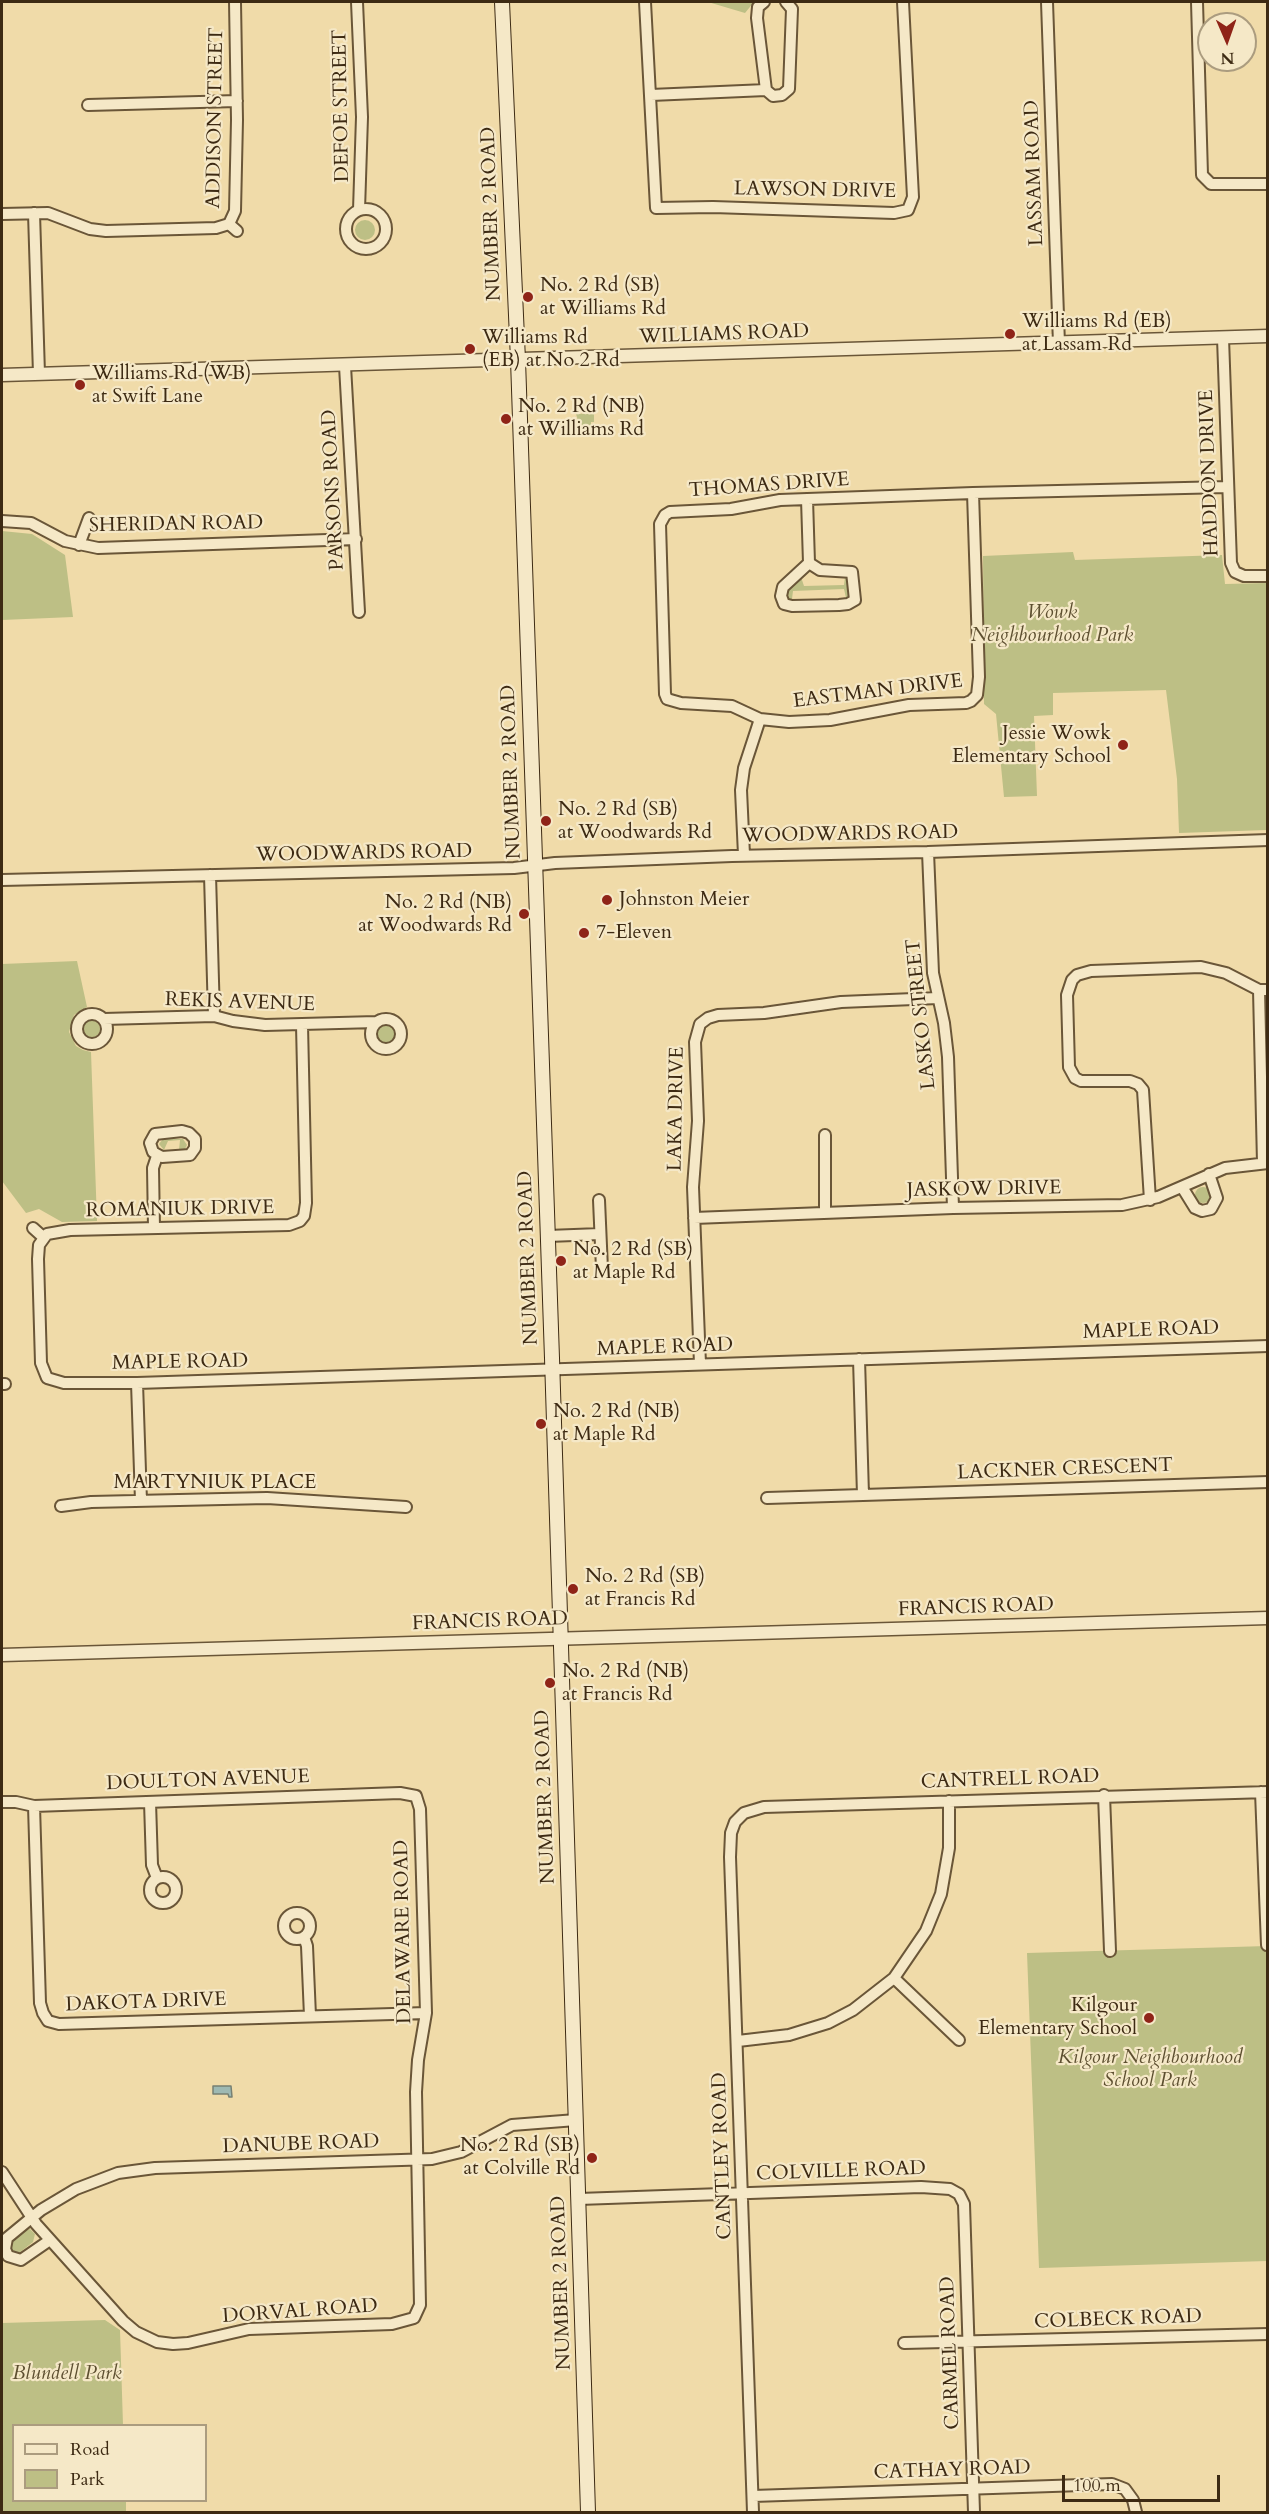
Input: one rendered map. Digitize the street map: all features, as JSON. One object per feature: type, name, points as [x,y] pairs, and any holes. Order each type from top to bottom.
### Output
[{"type":"main road","name":"NUMBER 2 ROAD","points":[[502,2],[518,360],[588,2512]]},
{"type":"street","name":"ADDISON STREET","points":[[34,213],[57,215],[97,231],[233,228],[237,100],[235,2]]},
{"type":"street","name":"DEFOE STREET","points":[[357,2],[362,110],[359,210]]},
{"type":"street","points":[[645,2],[651,95],[766,90]]},
{"type":"street","points":[[764,2],[758,7],[757,18],[766,90],[773,96],[782,95],[789,89],[792,9],[786,2]]},
{"type":"street","name":"LAWSON DRIVE","points":[[651,95],[656,208],[714,207],[894,213],[908,210],[913,197],[903,2]]},
{"type":"street","name":"LASSAM ROAD","points":[[1047,2],[1059,344]]},
{"type":"street","points":[[1197,2],[1201,171],[1206,182],[1223,185],[1268,184]]},
{"type":"street","points":[[88,105],[237,100]]},
{"type":"street","points":[[2,214],[34,213],[39,374]]},
{"type":"street","name":"WILLIAMS ROAD","points":[[2,375],[1268,336]]},
{"type":"street","name":"HADDON DRIVE","points":[[1223,338],[1231,563],[1235,572],[1244,576],[1268,576]]},
{"type":"street","name":"PARSONS ROAD","points":[[345,366],[348,455],[356,539],[358,612]]},
{"type":"street","name":"THOMAS DRIVE","points":[[760,718],[732,706],[681,703],[667,699],[660,524],[665,514],[675,511],[731,509],[780,500],[1227,487]]},
{"type":"street","name":"EASTMAN DRIVE","points":[[760,718],[789,722],[830,720],[909,705],[966,704],[971,701],[977,694],[979,677],[974,493]]},
{"type":"street","points":[[807,499],[809,563],[783,587],[781,596],[784,604],[792,606],[839,605],[855,600],[852,572],[820,570],[809,563]]},
{"type":"street","points":[[79,545],[89,518]]},
{"type":"street","name":"SHERIDAN ROAD","points":[[2,521],[31,524],[61,540],[103,548],[356,539]]},
{"type":"street","points":[[744,855],[741,790],[744,768],[760,718]]},
{"type":"street","name":"WOODWARDS ROAD","points":[[2,880],[535,866],[555,863],[744,855],[928,852],[1268,840]]},
{"type":"street","name":"LASKO STREET","points":[[928,852],[931,954],[948,1057],[953,1208]]},
{"type":"street","points":[[210,875],[214,1016]]},
{"type":"street","points":[[1150,1200],[1143,1090],[1138,1083],[1130,1081],[1087,1082],[1075,1078],[1071,1073],[1067,1060],[1066,1008],[1069,986],[1077,975],[1091,971],[1201,967],[1226,973],[1263,990],[1265,1163]]},
{"type":"street","name":"LAKA DRIVE","points":[[700,1364],[693,1187],[698,1121],[695,1042],[700,1024],[708,1018],[841,1002],[938,998]]},
{"type":"street","name":"REKIS AVENUE","points":[[104,1019],[214,1016],[253,1024],[376,1022]]},
{"type":"street","name":"ROMANIUK DRIVE","points":[[44,1237],[52,1232],[60,1231],[302,1224],[306,1208],[302,1025]]},
{"type":"street","points":[[825,1135],[825,1213]]},
{"type":"street","points":[[154,1228],[153,1171],[158,1156]]},
{"type":"street","name":"JASKOW DRIVE","points":[[694,1218],[953,1208],[1122,1205],[1150,1200],[1209,1174],[1236,1166],[1265,1163]]},
{"type":"street","points":[[1182,1187],[1195,1208],[1202,1211],[1211,1209],[1217,1198],[1209,1174]]},
{"type":"street","points":[[599,1200],[602,1269]]},
{"type":"street","points":[[33,1228],[44,1237]]},
{"type":"street","points":[[548,1236],[600,1234]]},
{"type":"street","name":"MAPLE ROAD","points":[[44,1237],[39,1245],[38,1259],[41,1363],[47,1378],[64,1383],[137,1383],[1268,1346]]},
{"type":"street","points":[[859,1359],[863,1495]]},
{"type":"street","points":[[137,1383],[141,1501]]},
{"type":"street","name":"LACKNER CRESCENT","points":[[767,1498],[1268,1482]]},
{"type":"street","name":"MARTYNIUK PLACE","points":[[61,1506],[91,1502],[281,1498],[406,1507]]},
{"type":"street","name":"FRANCIS ROAD","points":[[2,1655],[1268,1618]]},
{"type":"street","points":[[1264,1792],[1267,1945]]},
{"type":"street","name":"CANTRELL ROAD","points":[[753,1808],[1104,1795],[1264,1792]]},
{"type":"street","name":"DOULTON AVENUE","points":[[2,1802],[34,1806],[400,1793],[416,1796]]},
{"type":"street","points":[[1104,1795],[1110,1951]]},
{"type":"street","name":"DELAWARE ROAD","points":[[414,2318],[420,2305],[416,2076],[426,2013],[420,1809],[416,1796]]},
{"type":"street","points":[[738,2041],[789,2036],[828,2023],[853,2010],[894,1978],[920,1942],[937,1904],[949,1848],[949,1800]]},
{"type":"street","points":[[150,1802],[152,1865],[157,1878]]},
{"type":"street","name":"DAKOTA DRIVE","points":[[34,1806],[40,2003],[42,2013],[48,2021],[59,2024],[426,2013]]},
{"type":"street","name":"CANTLEY ROAD","points":[[753,1808],[739,1817],[732,1828],[730,1839],[753,2512]]},
{"type":"street","points":[[304,1938],[307,1946],[310,2016]]},
{"type":"street","points":[[894,1978],[959,2040]]},
{"type":"street","name":"DANUBE ROAD","points":[[31,2217],[95,2180],[136,2170],[432,2159],[461,2152],[512,2125],[576,2120]]},
{"type":"street","name":"DORVAL ROAD","points":[[2,2172],[31,2217],[123,2321],[136,2332],[156,2342],[188,2343],[249,2330],[392,2324],[414,2318]]},
{"type":"street","name":"COLVILLE ROAD","points":[[579,2199],[921,2187],[950,2189],[959,2194]]},
{"type":"street","name":"CARMEL ROAD","points":[[959,2194],[964,2204],[974,2512]]},
{"type":"street","points":[[31,2217],[7,2238],[5,2249],[8,2256],[21,2260],[50,2240]]},
{"type":"street","name":"COLBECK ROAD","points":[[904,2343],[1268,2334]]},
{"type":"street","name":"CATHAY ROAD","points":[[753,2496],[1112,2484],[1125,2489],[1133,2500],[1136,2512]]},
{"type":"green space","points":[[708,2],[754,2],[745,13]]},
{"type":"green space","points":[[365,220],[372,223],[375,230],[372,237],[365,240],[358,237],[355,230],[358,223]]},
{"type":"green space","points":[[594,413],[594,422],[591,422],[591,426],[580,427],[576,414]]},
{"type":"green space","points":[[2,531],[32,534],[65,555],[73,617],[2,620]]},
{"type":"green space","name":"Wowk Neighbourhood Park","points":[[1073,552],[1075,560],[1222,555],[1225,584],[1267,583],[1267,830],[1179,833],[1177,779],[1166,690],[1053,693],[1053,715],[1034,716],[1037,796],[1004,797],[996,714],[984,704],[983,556]]},
{"type":"green space","points":[[801,577],[804,586],[844,585],[845,577],[848,577],[850,596],[846,598],[844,589],[793,591],[792,599],[788,599],[787,590]]},
{"type":"green space","points":[[77,961],[87,1007],[74,1015],[69,1032],[76,1046],[91,1052],[97,1221],[62,1222],[39,1209],[26,1213],[2,1181],[2,964]]},
{"type":"green space","points":[[91,1020],[97,1023],[100,1029],[97,1035],[91,1038],[85,1035],[82,1029],[85,1023]]},
{"type":"green space","points":[[386,1024],[393,1027],[396,1034],[393,1041],[386,1044],[379,1041],[376,1034],[379,1027]]},
{"type":"green space","points":[[163,1139],[183,1139],[187,1145],[185,1149],[179,1150],[180,1140],[168,1141],[164,1150],[159,1144]]},
{"type":"green space","points":[[1200,1187],[1206,1187],[1211,1195],[1209,1201],[1200,1203],[1195,1198],[1195,1192]]},
{"type":"green space","name":"Kilgour Neighbourhood School Park","points":[[1267,1946],[1267,2261],[1039,2268],[1027,1953]]},
{"type":"green space","points":[[30,2229],[35,2234],[33,2242],[19,2253],[11,2250],[11,2240]]},
{"type":"green space","name":"Blundell Park","points":[[105,2320],[120,2330],[123,2424],[12,2424],[12,2502],[126,2502],[126,2512],[2,2512],[2,2323]]},
{"type":"water","points":[[213,2086],[231,2086],[232,2097],[228,2094],[213,2094]]},
{"type":"place","name":"No. 2 Rd (SB) at Williams Rd","points":[[528,297]]},
{"type":"place","name":"Williams Rd (EB) at Lassam Rd","points":[[1010,334]]},
{"type":"place","name":"Williams Rd (EB) at No 2 Rd","points":[[470,349]]},
{"type":"place","name":"Williams Rd (WB) at Swift Lane","points":[[80,385]]},
{"type":"place","name":"No. 2 Rd (NB) at Williams Rd","points":[[506,419]]},
{"type":"place","name":"Jessie Wowk Elementary School","points":[[1123,745]]},
{"type":"place","name":"No. 2 Rd (SB) at Woodwards Rd","points":[[546,821]]},
{"type":"place","name":"Johnston Meier","points":[[607,900]]},
{"type":"place","name":"No. 2 Rd (NB) at Woodwards Rd","points":[[524,914]]},
{"type":"place","name":"7-Eleven","points":[[584,933]]},
{"type":"place","name":"No. 2 Rd (SB) at Maple Rd","points":[[561,1261]]},
{"type":"place","name":"No. 2 Rd (NB) at Maple Rd","points":[[541,1424]]},
{"type":"place","name":"No. 2 Rd (SB) at Francis Rd","points":[[573,1589]]},
{"type":"place","name":"No. 2 Rd (NB) at Francis Rd","points":[[550,1683]]},
{"type":"place","name":"Kilgour Elementary School","points":[[1149,2018]]},
{"type":"place","name":"No. 2 Rd (SB) at Colville Rd","points":[[592,2158]]}]
